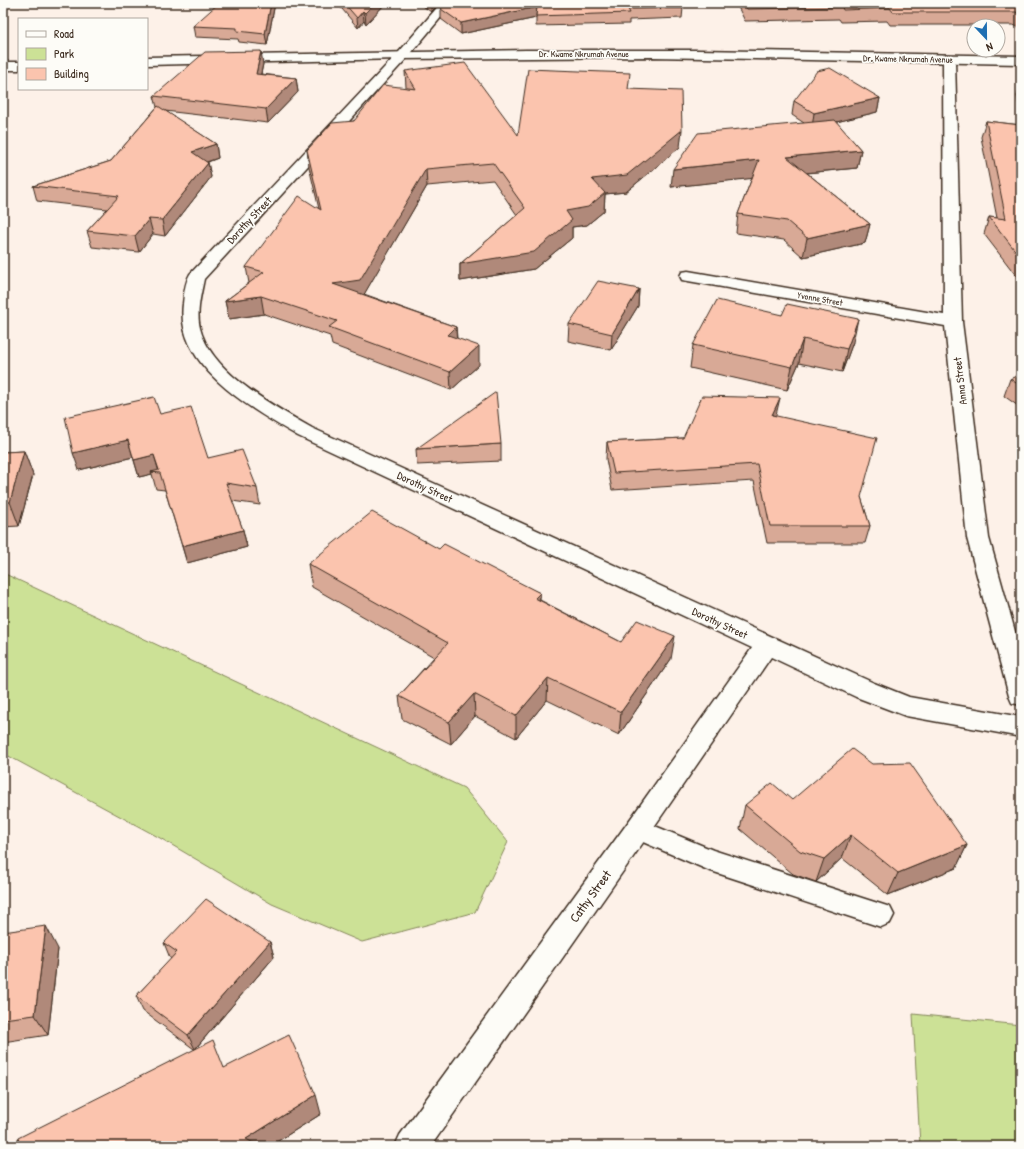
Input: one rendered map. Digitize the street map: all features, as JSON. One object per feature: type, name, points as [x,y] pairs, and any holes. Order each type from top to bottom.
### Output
[{"type":"street","name":"Dorothy Street","points":[[447,3],[403,55],[196,278],[190,304],[191,328],[203,352],[218,372],[244,394],[304,432],[865,690],[906,706],[1021,727]]},
{"type":"street","name":"Dr. Kwame Nkrumah Avenue","points":[[148,61],[403,55],[653,54],[1021,60]]},
{"type":"street","name":"Anna Street","points":[[949,60],[953,322],[978,538],[1021,696]]},
{"type":"street","points":[[3,66],[18,66]]},
{"type":"street","name":"Yvonne Street","points":[[688,276],[953,322]]},
{"type":"street","name":"Cathy Street","points":[[411,1146],[638,829],[766,645]]},
{"type":"lane","points":[[638,829],[708,859],[881,915]]},
{"type":"green space","points":[[3,573],[464,788],[508,842],[475,912],[362,942],[272,904],[160,838],[3,753]]},
{"type":"green space","points":[[913,1014],[1021,1025],[1021,1146],[920,1146]]},
{"type":"building","points":[[219,3],[271,3],[265,34],[237,31],[237,28],[193,26]]},
{"type":"building","points":[[344,3],[375,3],[365,13],[363,11],[357,18]]},
{"type":"building","points":[[446,3],[682,3],[683,8],[628,9],[630,13],[536,16],[537,7],[461,23],[441,9]]},
{"type":"building","points":[[744,3],[1021,3],[1021,14],[1016,12],[893,12],[890,8],[843,10],[842,7],[747,9]]},
{"type":"building","points":[[261,51],[256,74],[296,78],[266,109],[154,96],[205,52]]},
{"type":"building","points":[[465,63],[518,135],[528,69],[630,73],[628,89],[681,91],[682,130],[627,175],[592,179],[605,193],[588,207],[566,211],[572,220],[534,252],[460,264],[525,208],[493,163],[426,169],[360,280],[333,284],[456,327],[448,335],[479,346],[450,372],[329,327],[337,321],[261,296],[225,301],[264,272],[246,267],[299,196],[321,210],[307,150],[332,123],[354,121],[383,85],[416,89],[405,71]]},
{"type":"building","points":[[830,68],[880,98],[814,113],[794,101],[817,71]]},
{"type":"building","points":[[158,106],[216,144],[192,152],[208,163],[162,220],[149,219],[135,236],[87,231],[119,196],[33,186],[111,161]]},
{"type":"building","points":[[835,120],[861,150],[787,157],[870,224],[807,238],[787,221],[738,214],[759,160],[673,169],[698,133]]},
{"type":"building","points":[[986,121],[1021,125],[1021,258],[989,217],[1006,219]]},
{"type":"building","points":[[598,281],[639,289],[612,334],[569,324]]},
{"type":"building","points":[[717,300],[782,315],[787,304],[858,319],[847,349],[803,339],[792,367],[693,345]]},
{"type":"building","points":[[1021,374],[1021,386],[1010,379]]},
{"type":"building","points":[[496,392],[501,444],[416,449]]},
{"type":"building","points":[[702,396],[780,398],[772,415],[877,438],[861,497],[870,526],[770,526],[757,464],[614,473],[607,442],[683,438]]},
{"type":"building","points":[[154,397],[160,414],[191,407],[208,458],[242,450],[257,488],[226,483],[243,530],[182,546],[160,473],[151,472],[159,470],[154,455],[134,460],[128,440],[73,453],[65,417]]},
{"type":"building","points":[[24,451],[10,502],[3,502],[3,452]]},
{"type":"building","points":[[372,512],[439,549],[444,544],[540,593],[535,598],[621,642],[637,620],[675,636],[621,712],[548,678],[516,716],[474,694],[449,722],[399,696],[448,643],[308,564]]},
{"type":"building","points":[[852,749],[872,764],[910,763],[967,845],[898,873],[851,835],[824,859],[800,851],[745,805],[772,783],[792,800]]},
{"type":"building","points":[[206,899],[270,942],[188,1035],[136,996],[177,952],[164,943]]},
{"type":"building","points":[[46,926],[35,1015],[3,1019],[3,932]]},
{"type":"building","points":[[289,1035],[316,1095],[246,1139],[259,1146],[20,1146],[18,1138],[213,1040],[224,1068]]},
{"type":"building","points":[[506,1143],[510,1146],[503,1146]]}]
